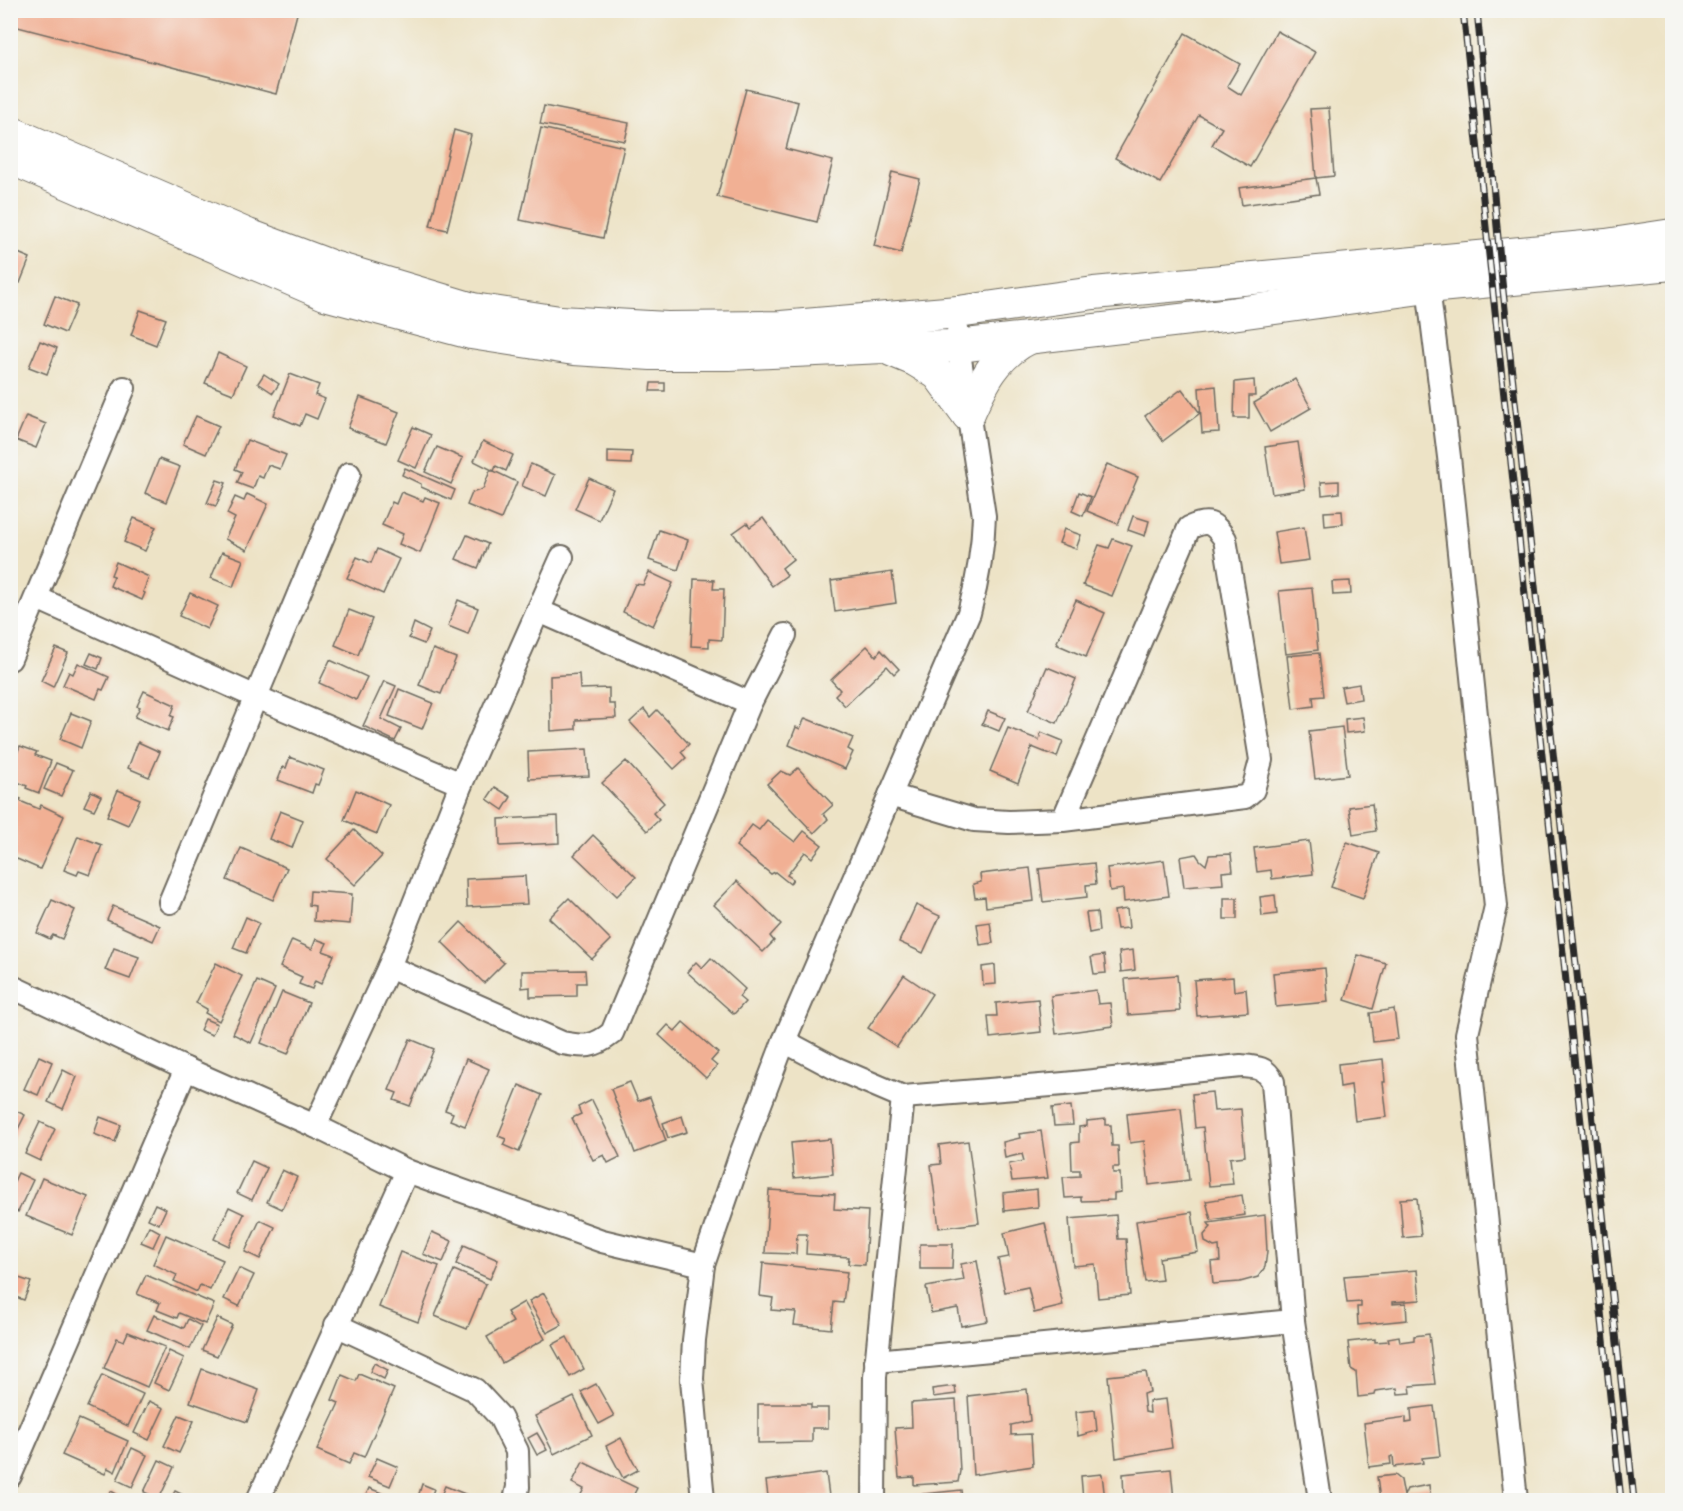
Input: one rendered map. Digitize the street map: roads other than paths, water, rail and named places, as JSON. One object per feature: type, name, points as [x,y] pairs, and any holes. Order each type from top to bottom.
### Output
[{"type":"main road","points":[[10,132],[248,235],[329,280],[473,309],[560,322],[667,328],[782,327],[958,312],[1094,293],[1606,245],[1672,235]]},
{"type":"main road","points":[[10,158],[471,333],[574,349],[651,354],[729,354],[958,346],[1223,315],[1428,286],[1672,264]]},
{"type":"main road","points":[[884,347],[915,360],[939,374],[968,415],[987,375],[998,360],[1016,344],[1029,338]]},
{"type":"street","points":[[1428,286],[1449,457],[1496,906],[1467,1034],[1516,1500]]},
{"type":"street","points":[[703,1500],[692,1379],[703,1265],[741,1154],[784,1041],[969,613],[979,576],[984,516],[958,346],[958,312]]},
{"type":"street","points":[[10,659],[124,388]]},
{"type":"street","points":[[170,902],[349,474]]},
{"type":"street","points":[[890,795],[974,820],[1009,822],[1063,820],[1245,797],[1253,790],[1261,760],[1225,539],[1215,525],[1202,522],[1188,528],[1063,820]]},
{"type":"street","points":[[315,1126],[389,967],[461,784],[562,556]]},
{"type":"street","points":[[37,598],[256,697],[461,784]]},
{"type":"street","points":[[539,611],[750,703]]},
{"type":"street","points":[[389,967],[562,1043],[584,1047],[600,1043],[612,1033],[750,703],[784,635]]},
{"type":"street","points":[[10,986],[186,1069],[315,1126],[407,1171],[602,1241],[703,1265]]},
{"type":"street","points":[[784,1041],[835,1068],[903,1097],[1241,1066],[1259,1067],[1269,1073],[1273,1082],[1293,1322],[1320,1500]]},
{"type":"street","points":[[10,1476],[186,1069]]},
{"type":"street","points":[[874,1500],[874,1377],[903,1097]]},
{"type":"street","points":[[258,1500],[407,1171]]},
{"type":"street","points":[[876,1361],[1293,1322]]},
{"type":"street","points":[[336,1325],[475,1390],[500,1417],[517,1451],[518,1487],[515,1500]]},
{"type":"railway","points":[[1463,10],[1621,1500]]},
{"type":"railway","points":[[1477,10],[1502,281],[1634,1500]]}]
